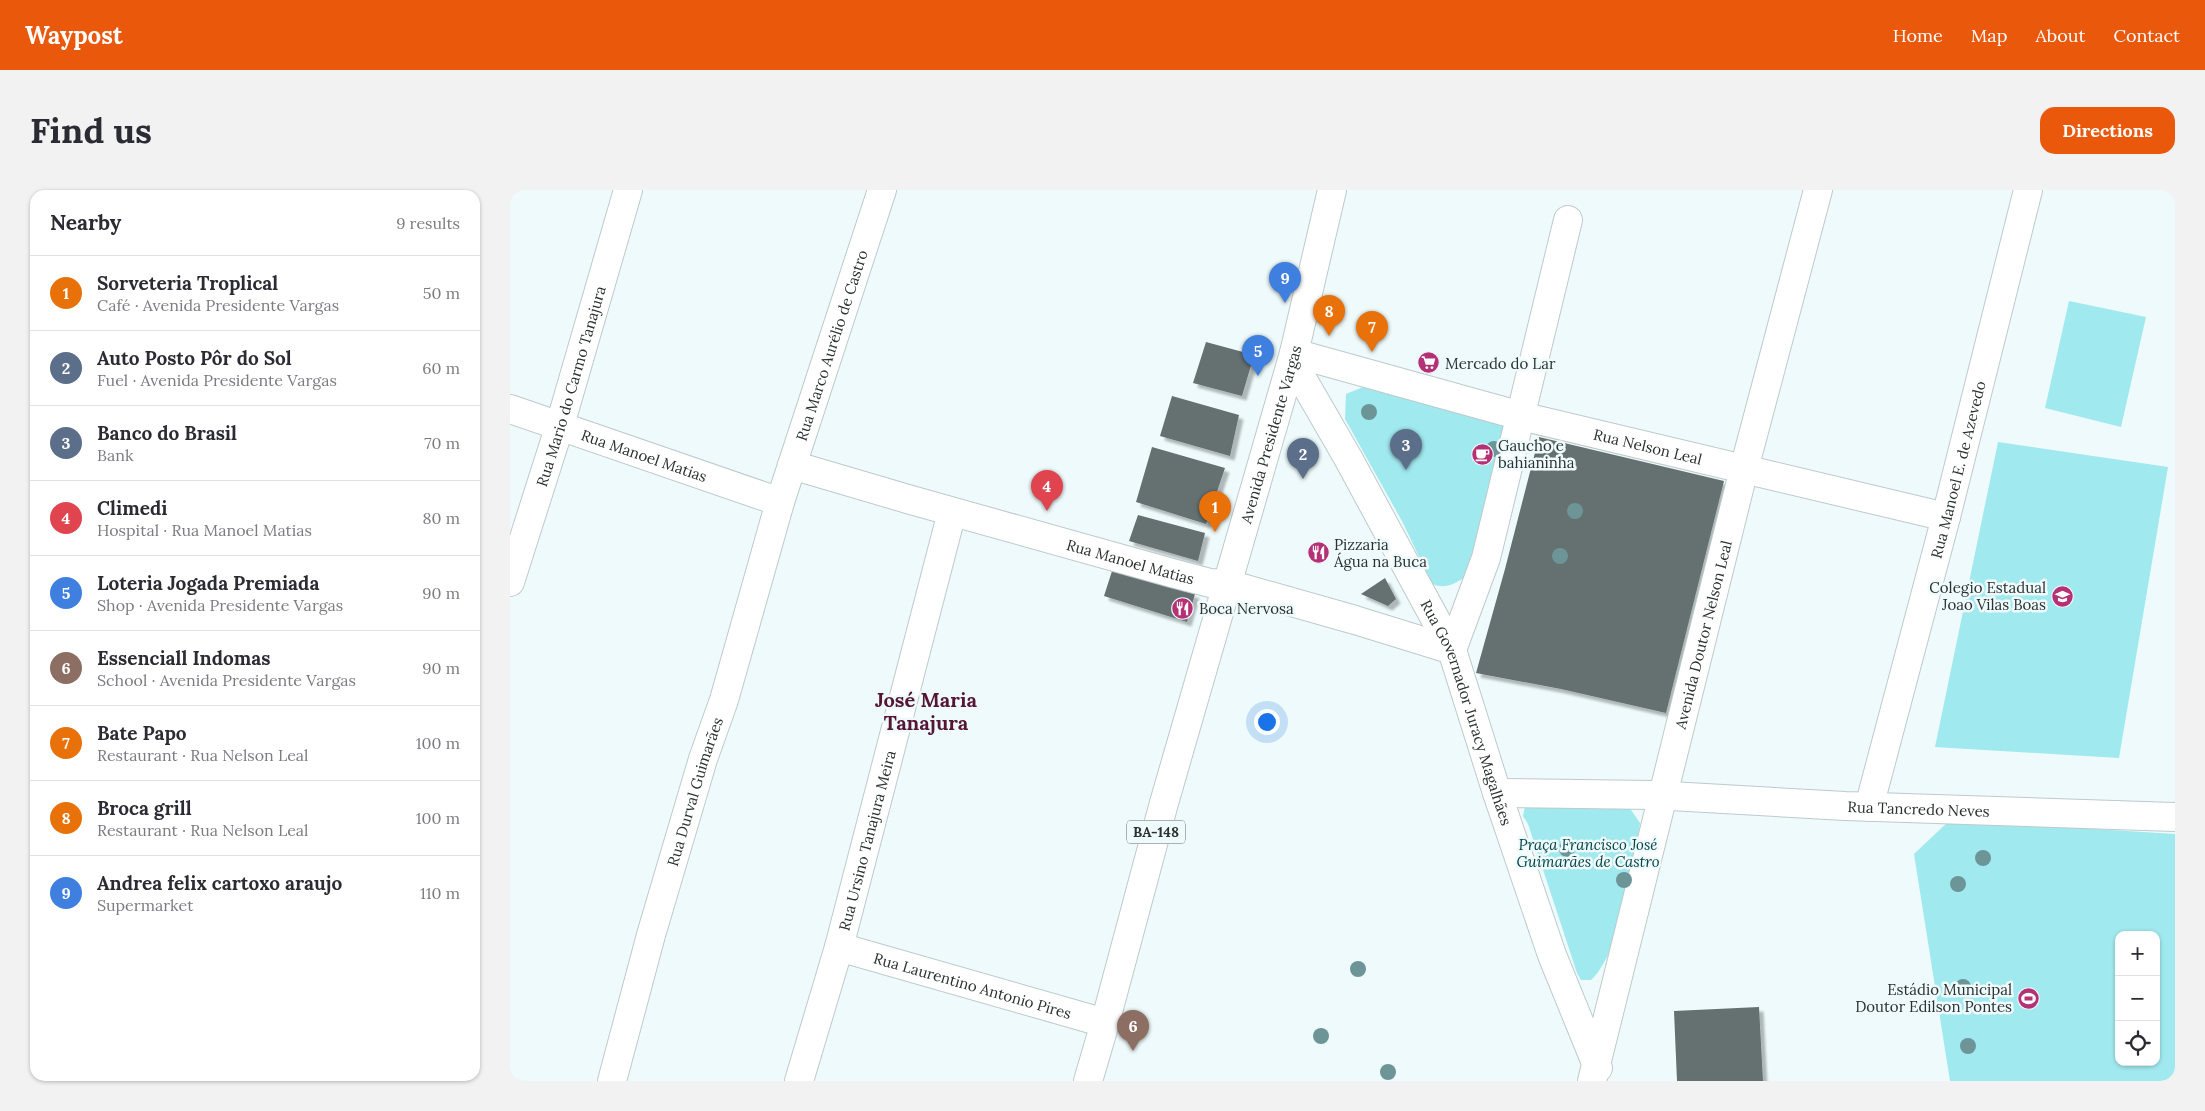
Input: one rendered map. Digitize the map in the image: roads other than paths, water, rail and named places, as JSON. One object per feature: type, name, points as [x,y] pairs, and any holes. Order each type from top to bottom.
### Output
[{"type":"street","name":"Rua Mario do Carmo Tanajura","points":[[510,582],[560,425],[628,190]]},
{"type":"street","name":"Rua Marco Aurélio de Castro","points":[[780,502],[801,468],[882,190]]},
{"type":"street","name":"Avenida Presidente Vargas","points":[[1088,1081],[1164,803],[1293,357],[1332,190]]},
{"type":"street","name":"Avenida Doutor Nelson Leal","points":[[1597,1075],[1744,469],[1818,190]]},
{"type":"street","name":"Rua Manoel E. de Azevedo","points":[[1869,806],[1946,517],[2028,190]]},
{"type":"street","points":[[1452,650],[1486,558],[1503,496],[1568,220]]},
{"type":"street","name":"Rua Nelson Leal","points":[[1293,357],[1521,416],[1946,517]]},
{"type":"street","name":"Rua Governador Juracy Magalhães","points":[[1293,357],[1452,650],[1497,793],[1552,954],[1597,1075]]},
{"type":"street","name":"Rua Manoel Matias","points":[[510,409],[780,502]]},
{"type":"street","name":"Rua Manoel Matias","points":[[801,468],[952,512],[1182,575],[1228,584],[1452,650]]},
{"type":"street","name":"Rua Durval Guimarães","points":[[612,1081],[651,935],[703,759],[724,700],[780,502]]},
{"type":"street","name":"Rua Ursino Tanajura Meira","points":[[799,1081],[839,947],[952,512]]},
{"type":"street","name":"Rua Tancredo Neves","points":[[1497,793],[1587,792],[1869,806],[2175,817]]},
{"type":"street","name":"Rua Laurentino Antonio Pires","points":[[839,947],[1105,1023]]},
{"type":"place","name":"Andrea felix cartoxo araujo","points":[[1285,303]]},
{"type":"place","name":"Broca grill","points":[[1329,336]]},
{"type":"place","name":"Bate Papo","points":[[1372,352]]},
{"type":"place","name":"Mercado do Lar","points":[[1429,363]]},
{"type":"place","name":"Loteria Jogada Premiada","points":[[1258,376]]},
{"type":"place","name":"Gaucho e bahianinha","points":[[1482,454]]},
{"type":"place","name":"Banco do Brasil","points":[[1406,470]]},
{"type":"place","name":"Auto Posto Pôr do Sol","points":[[1303,479]]},
{"type":"place","name":"Climedi","points":[[1047,511]]},
{"type":"place","name":"Sorveteria Troplical","points":[[1215,532]]},
{"type":"place","name":"Pizzaria Água na Buca","points":[[1318,553]]},
{"type":"place","name":"Colegio Estadual Joao Vilas Boas","points":[[2062,596]]},
{"type":"place","name":"Boca Nervosa","points":[[1183,608]]},
{"type":"place","name":"Estádio Municipal Doutor Edilson Pontes","points":[[2028,998]]},
{"type":"place","name":"Essenciall Indomas","points":[[1133,1051]]},
{"type":"district","name":"José Maria Tanajura","points":[[926,710]]},
{"type":"park label","name":"Praça Francisco José Guimarães de Castro","points":[[1588,852]]}]
